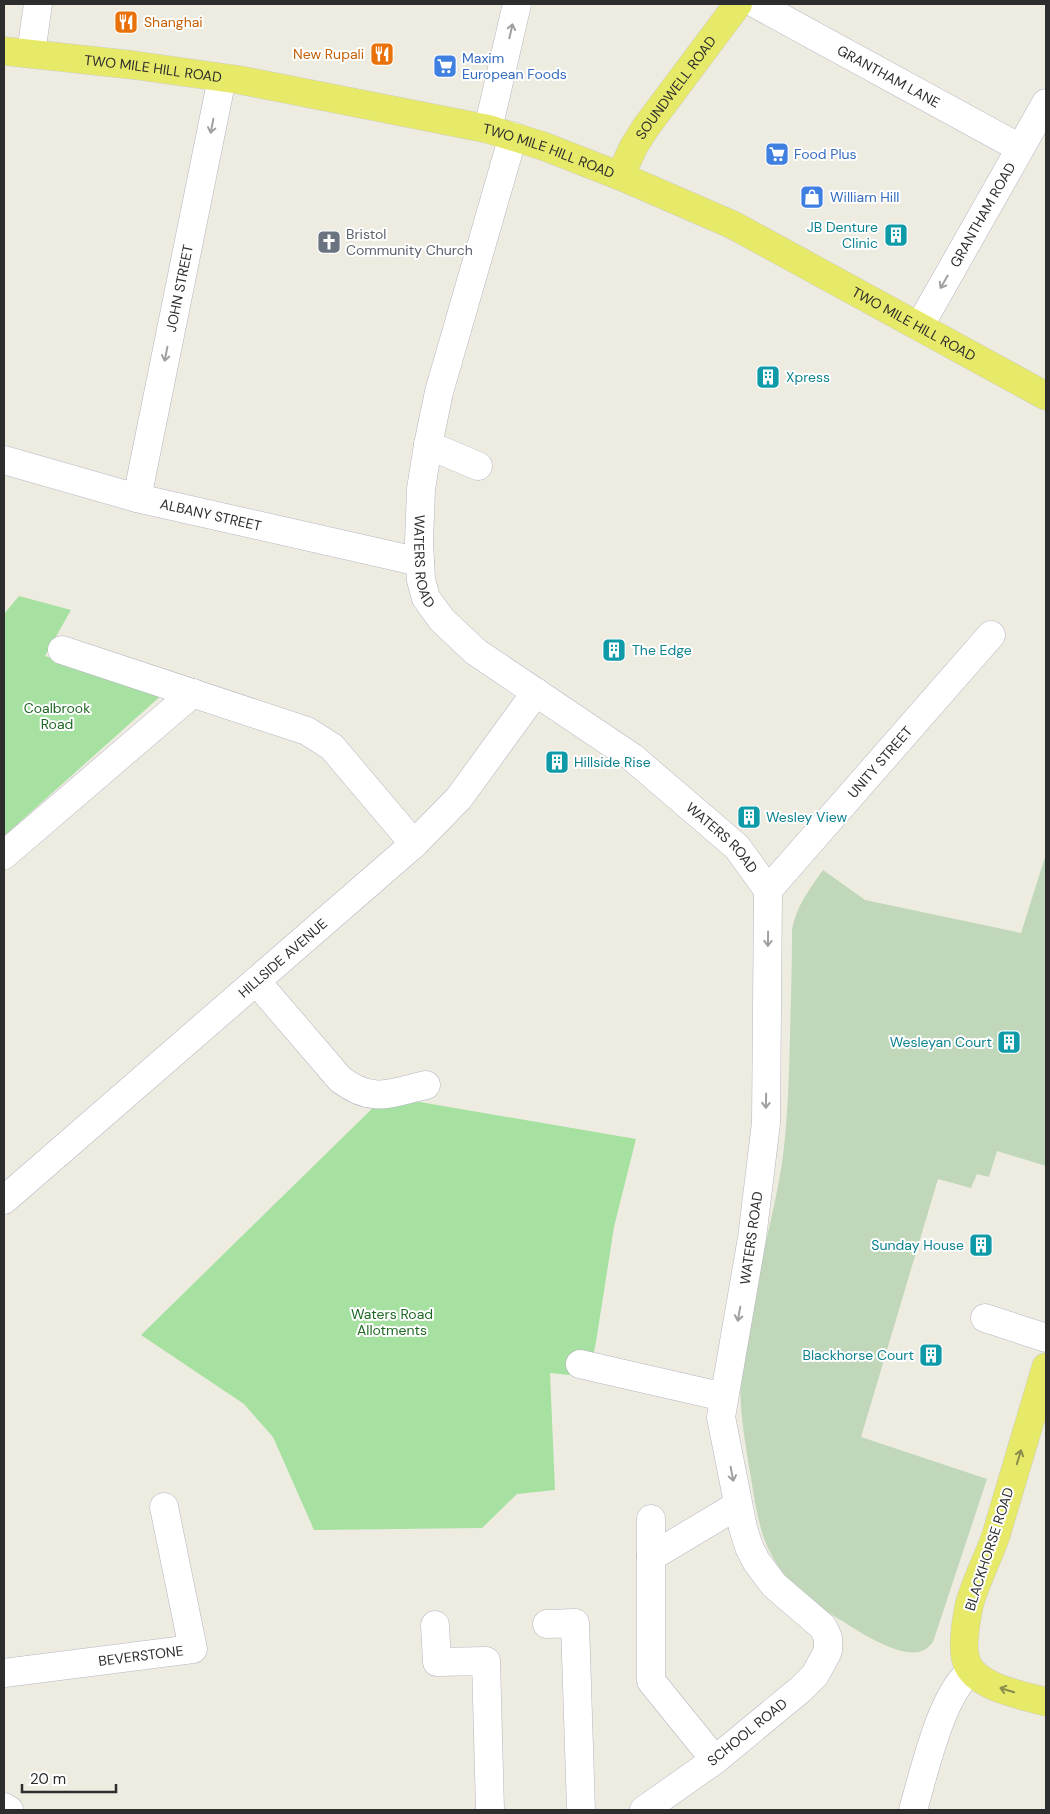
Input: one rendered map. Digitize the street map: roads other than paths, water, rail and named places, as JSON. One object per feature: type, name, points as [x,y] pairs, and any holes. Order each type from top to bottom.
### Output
[{"type":"main road","name":"SOUNDWELL ROAD","points":[[620,176],[634,146],[646,127],[738,4]]},
{"type":"main road","name":"TWO MILE HILL ROAD","points":[[4,51],[133,65],[222,78],[501,133],[543,146],[620,176],[733,226],[1046,396]]},
{"type":"main road","name":"BLACKHORSE ROAD","points":[[971,1671],[966,1662],[965,1652],[966,1624],[970,1604],[995,1537],[1046,1367]]},
{"type":"main road","points":[[971,1671],[982,1680],[999,1688],[1046,1702]]},
{"type":"street","points":[[31,53],[38,4]]},
{"type":"street","name":"WATERS ROAD","points":[[517,4],[501,133],[428,445],[421,489],[420,580],[426,598],[442,620],[476,652],[632,757],[737,847],[768,890],[766,1123],[752,1238],[721,1417],[742,1528],[749,1547],[756,1561],[774,1586],[823,1627],[828,1638]]},
{"type":"street","name":"GRANTHAM LANE","points":[[756,4],[1020,148]]},
{"type":"street","name":"JOHN STREET","points":[[137,498],[222,78]]},
{"type":"street","name":"GRANTHAM ROAD","points":[[919,326],[1046,103]]},
{"type":"street","points":[[428,445],[478,466]]},
{"type":"street","name":"ALBANY STREET","points":[[4,460],[137,498],[420,562]]},
{"type":"street","name":"UNITY STREET","points":[[768,890],[991,635]]},
{"type":"street","points":[[62,650],[307,731],[332,748],[414,844]]},
{"type":"street","name":"HILLSIDE AVENUE","points":[[4,1200],[414,844],[459,798],[536,692]]},
{"type":"street","points":[[4,855],[193,693]]},
{"type":"street","points":[[256,981],[340,1078],[353,1088],[366,1094],[379,1095],[426,1085]]},
{"type":"street","points":[[985,1318],[1046,1338]]},
{"type":"street","points":[[580,1364],[724,1397]]},
{"type":"street","points":[[651,1557],[738,1505]]},
{"type":"street","name":"BEVERSTONE","points":[[4,1673],[193,1648],[164,1506]]},
{"type":"street","points":[[650,1519],[651,1681],[715,1760]]},
{"type":"street","points":[[547,1624],[575,1623],[581,1810]]},
{"type":"street","points":[[434,1625],[436,1662],[486,1661],[490,1810]]},
{"type":"street","name":"SCHOOL ROAD","points":[[644,1810],[715,1760],[815,1675],[828,1651],[828,1638]]},
{"type":"street","points":[[913,1810],[944,1712],[958,1684],[971,1671]]},
{"type":"street","points":[[4,1807],[9,1810]]},
{"type":"place","name":"Shanghai","points":[[126,22]]},
{"type":"place","name":"New Rupali","points":[[382,54]]},
{"type":"place","name":"Maxim European Foods","points":[[445,66]]},
{"type":"place","name":"Food Plus","points":[[777,154]]},
{"type":"place","name":"William Hill","points":[[812,197]]},
{"type":"place","name":"JB Denture Clinic","points":[[896,235]]},
{"type":"place","name":"Bristol Community Church","points":[[329,242]]},
{"type":"place","name":"Xpress","points":[[768,377]]},
{"type":"place","name":"The Edge","points":[[614,650]]},
{"type":"place","name":"Hillside Rise","points":[[557,762]]},
{"type":"place","name":"Wesley View","points":[[749,817]]},
{"type":"place","name":"Wesleyan Court","points":[[1009,1042]]},
{"type":"place","name":"Sunday House","points":[[981,1245]]},
{"type":"place","name":"Blackhorse Court","points":[[931,1355]]},
{"type":"park label","name":"Coalbrook Road","points":[[57,716]]},
{"type":"park label","name":"Waters Road Allotments","points":[[392,1322]]}]
